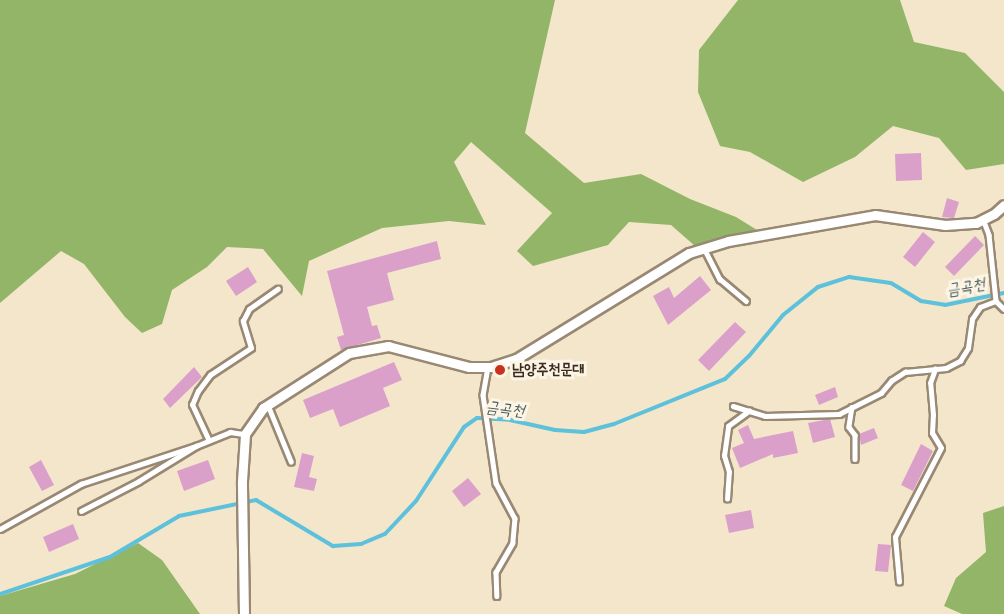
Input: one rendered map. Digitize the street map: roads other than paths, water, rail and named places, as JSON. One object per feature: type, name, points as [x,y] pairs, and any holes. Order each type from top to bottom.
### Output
[{"type":"street","points":[[244,614],[242,481],[245,434],[268,405],[349,353],[388,346],[469,367],[488,367],[516,359],[689,252],[728,241],[875,215],[945,225],[976,223],[1004,205]]},
{"type":"lane","points":[[983,219],[989,235],[996,302],[1004,309]]},
{"type":"lane","points":[[704,248],[720,279],[746,301]]},
{"type":"lane","points":[[209,441],[192,405],[210,375],[251,348],[243,321],[249,309],[278,289]]},
{"type":"lane","points":[[733,406],[765,416],[816,417],[839,414],[881,393],[891,381],[906,372],[946,368],[960,361],[968,348],[972,319],[980,307],[996,302]]},
{"type":"lane","points":[[488,367],[483,395],[496,483],[514,518],[513,543],[496,572],[497,596]]},
{"type":"lane","points":[[899,582],[895,537],[941,447],[932,434],[930,383],[935,369]]},
{"type":"lane","points":[[268,405],[291,461]]},
{"type":"lane","points":[[852,407],[849,428],[855,435],[855,459]]},
{"type":"lane","points":[[727,499],[729,471],[724,456],[728,426],[749,411]]},
{"type":"lane","points":[[0,529],[81,484],[196,446],[230,432],[245,434]]},
{"type":"lane","points":[[81,511],[139,481],[196,446]]},
{"type":"waterway","name":"금곡천","points":[[0,594],[110,557],[179,516],[256,500],[333,546],[361,544],[385,534],[416,501],[464,427],[477,418],[510,420],[555,430],[584,432],[614,424],[725,379],[749,356],[783,315],[818,287],[849,277],[891,283],[921,301],[945,305],[1004,293]]},
{"type":"place","name":"남양주천문대","points":[[500,370]]}]
